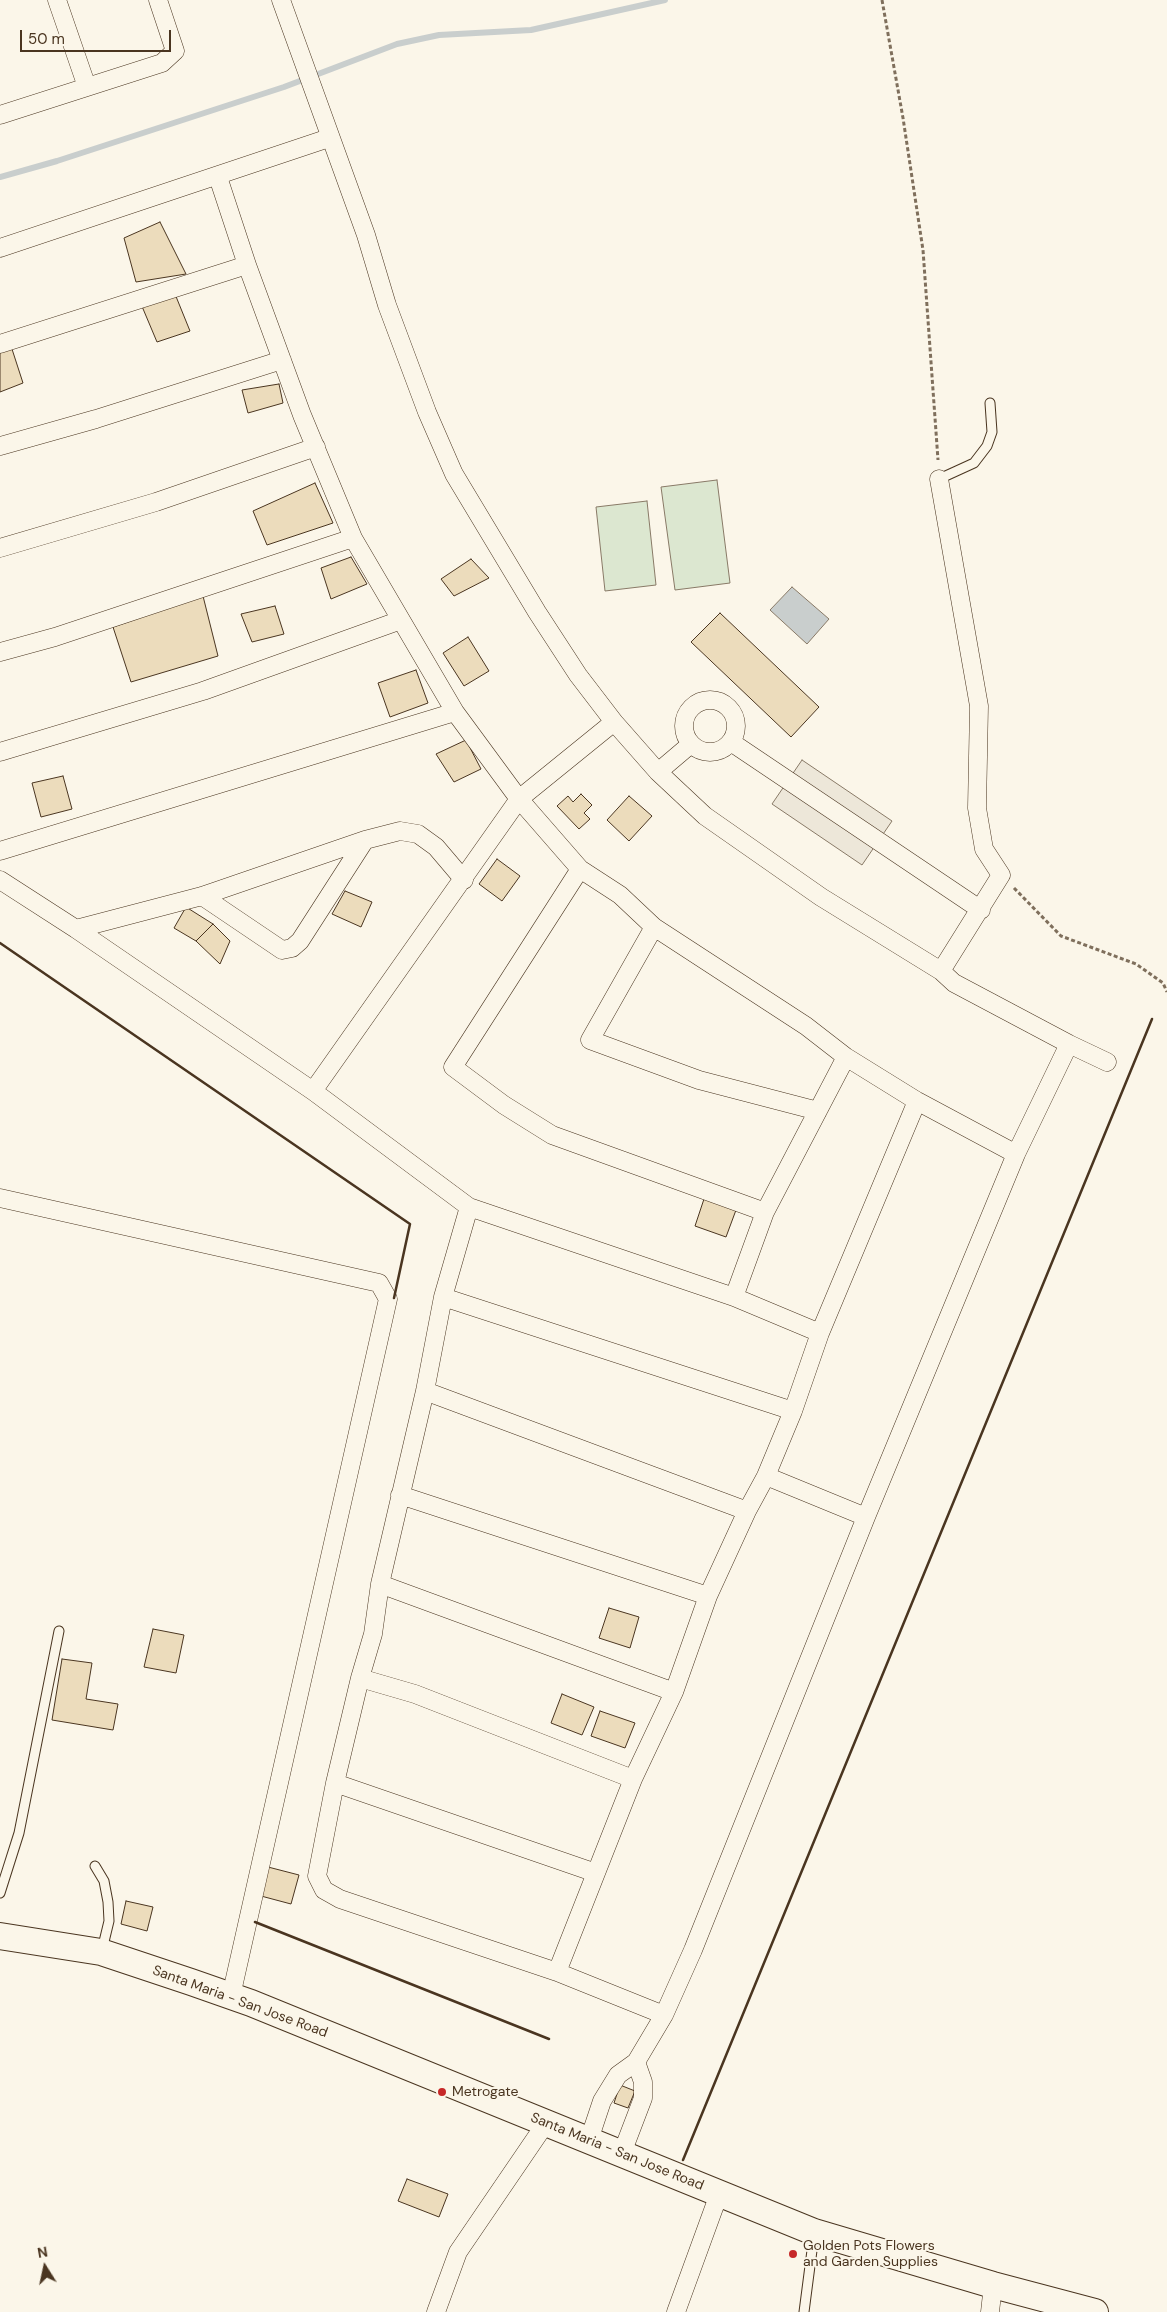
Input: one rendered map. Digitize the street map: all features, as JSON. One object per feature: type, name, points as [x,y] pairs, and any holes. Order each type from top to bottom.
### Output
[{"type":"main road","name":"Santa Maria - San Jose Road","points":[[0,1936],[101,1952],[231,1996],[814,2232],[993,2285],[1095,2312]]},
{"type":"street","points":[[58,0],[87,87]]},
{"type":"street","points":[[0,115],[162,63],[175,52],[158,0]]},
{"type":"street","points":[[281,0],[329,138],[366,235],[394,323],[427,412],[454,474],[537,612],[578,674],[614,722],[658,772],[705,816],[760,855],[821,897],[942,971],[954,982],[1068,1044],[1107,1062]]},
{"type":"street","points":[[0,248],[218,177],[329,138]]},
{"type":"street","points":[[218,177],[247,265],[282,360],[353,538],[455,712],[519,799],[580,868],[620,895],[654,928],[806,1026],[846,1057],[917,1101],[1016,1154]]},
{"type":"street","points":[[0,344],[247,265]]},
{"type":"street","points":[[0,446],[96,419],[282,360]]},
{"type":"street","points":[[0,548],[156,502],[316,447]]},
{"type":"street","points":[[939,479],[980,706],[977,808],[984,849],[1001,875],[942,971]]},
{"type":"street","points":[[0,652],[55,637],[353,538]]},
{"type":"street","points":[[0,752],[203,691],[401,620]]},
{"type":"street","points":[[713,700],[729,708],[734,716],[735,734],[731,742],[716,751],[707,752],[691,744],[684,728],[689,710],[696,704],[713,700]]},
{"type":"street","points":[[0,852],[455,712]]},
{"type":"street","points":[[313,1092],[464,880],[519,799],[614,722]]},
{"type":"street","points":[[731,742],[981,910]]},
{"type":"street","points":[[658,772],[691,744]]},
{"type":"street","points":[[76,929],[202,896],[365,840],[400,831],[418,834],[436,847],[464,880]]},
{"type":"street","points":[[202,896],[282,950],[292,948],[300,941],[365,840]]},
{"type":"street","points":[[580,868],[453,1067],[504,1106],[552,1134],[765,1212]]},
{"type":"street","points":[[0,880],[76,929],[313,1092],[469,1207],[734,1297],[820,1333]]},
{"type":"street","points":[[654,928],[590,1040],[699,1080],[818,1111]]},
{"type":"street","points":[[588,2140],[602,2101],[618,2075],[636,2062],[664,2015],[693,1950],[866,1517],[1016,1154],[1068,1044]]},
{"type":"street","points":[[734,1297],[765,1212],[846,1057]]},
{"type":"street","points":[[556,1972],[633,1779],[674,1692],[708,1596],[747,1511],[766,1476],[793,1411],[820,1333],[917,1101]]},
{"type":"street","points":[[0,1198],[379,1283],[388,1299],[231,1996]]},
{"type":"street","points":[[469,1207],[443,1296],[425,1390],[380,1584],[373,1634],[334,1783],[317,1876],[324,1890],[340,1899],[556,1972],[664,2015]]},
{"type":"street","points":[[443,1296],[793,1411]]},
{"type":"street","points":[[425,1390],[747,1511]]},
{"type":"street","points":[[766,1476],[866,1517]]},
{"type":"street","points":[[400,1495],[708,1596]]},
{"type":"street","points":[[380,1584],[674,1692]]},
{"type":"street","points":[[360,1678],[415,1694],[633,1779]]},
{"type":"street","points":[[334,1783],[596,1873]]},
{"type":"street","points":[[622,2153],[643,2098],[643,2082],[636,2062]]},
{"type":"street","points":[[436,2312],[458,2252],[546,2123]]},
{"type":"street","points":[[676,2312],[720,2194]]},
{"type":"street","points":[[990,2312],[993,2285]]},
{"type":"lane","points":[[939,479],[974,463],[987,446],[992,432],[990,403]]},
{"type":"lane","points":[[0,1893],[19,1833],[59,1630]]},
{"type":"lane","points":[[95,1866],[104,1881],[108,1902],[109,1921],[101,1952]]},
{"type":"lane","points":[[804,2312],[814,2232]]},
{"type":"path","points":[[882,0],[903,118],[923,250],[939,479]]},
{"type":"path","points":[[1001,875],[1061,936],[1136,964],[1163,983],[1167,992]]},
{"type":"green space","points":[[717,480],[730,583],[675,590],[661,487]]},
{"type":"green space","points":[[647,501],[656,585],[605,591],[596,507]]},
{"type":"shaded area","points":[[792,587],[829,619],[807,644],[770,610]]},
{"type":"shaded area","points":[[802,760],[892,821],[862,865],[772,804]]},
{"type":"building","points":[[160,222],[186,274],[136,282],[124,238]]},
{"type":"building","points":[[175,294],[190,331],[157,342],[141,304]]},
{"type":"building","points":[[11,346],[23,383],[0,392],[0,350]]},
{"type":"building","points":[[279,384],[283,403],[248,413],[242,390]]},
{"type":"building","points":[[315,483],[333,523],[267,545],[253,511]]},
{"type":"building","points":[[351,557],[367,584],[331,599],[321,568]]},
{"type":"building","points":[[471,559],[489,578],[454,596],[441,579]]},
{"type":"building","points":[[203,596],[218,656],[131,682],[113,627]]},
{"type":"building","points":[[275,606],[284,634],[252,642],[241,614]]},
{"type":"building","points":[[720,613],[819,707],[791,737],[691,642]]},
{"type":"building","points":[[468,637],[489,671],[464,686],[443,653]]},
{"type":"building","points":[[416,670],[428,703],[390,717],[378,683]]},
{"type":"building","points":[[466,740],[481,769],[454,782],[436,754]]},
{"type":"building","points":[[63,776],[72,809],[41,817],[32,783]]},
{"type":"building","points":[[581,794],[592,805],[584,813],[590,819],[579,829],[557,806],[568,796],[573,802]]},
{"type":"building","points":[[629,796],[652,816],[629,841],[607,820]]},
{"type":"building","points":[[497,859],[520,876],[502,901],[479,884]]},
{"type":"building","points":[[345,891],[372,902],[361,927],[332,914]]},
{"type":"building","points":[[186,907],[213,924],[196,941],[174,928]]},
{"type":"building","points":[[213,924],[230,941],[220,964],[196,941]]},
{"type":"building","points":[[704,1199],[736,1210],[726,1237],[695,1226]]},
{"type":"building","points":[[609,1608],[639,1617],[630,1648],[599,1638]]},
{"type":"building","points":[[153,1629],[184,1635],[176,1673],[144,1667]]},
{"type":"building","points":[[62,1659],[92,1663],[86,1699],[118,1704],[113,1730],[52,1720]]},
{"type":"building","points":[[562,1694],[594,1707],[582,1735],[551,1723]]},
{"type":"building","points":[[600,1711],[635,1723],[625,1748],[591,1736]]},
{"type":"building","points":[[268,1867],[299,1875],[291,1904],[261,1896]]},
{"type":"building","points":[[126,1901],[153,1907],[147,1931],[121,1924]]},
{"type":"building","points":[[620,2085],[635,2091],[628,2108],[614,2103]]},
{"type":"building","points":[[407,2179],[448,2194],[439,2217],[398,2201]]},
{"type":"waterway","points":[[0,177],[57,161],[284,87],[397,44],[439,35],[531,30],[665,0]]},
{"type":"wall","points":[[0,943],[410,1224],[394,1298]]},
{"type":"wall","points":[[683,2160],[1152,1019]]},
{"type":"wall","points":[[255,1922],[549,2039]]},
{"type":"place","name":"Metrogate","points":[[442,2092]]},
{"type":"place","name":"Golden Pots Flowers and Garden Supplies","points":[[793,2254]]}]
